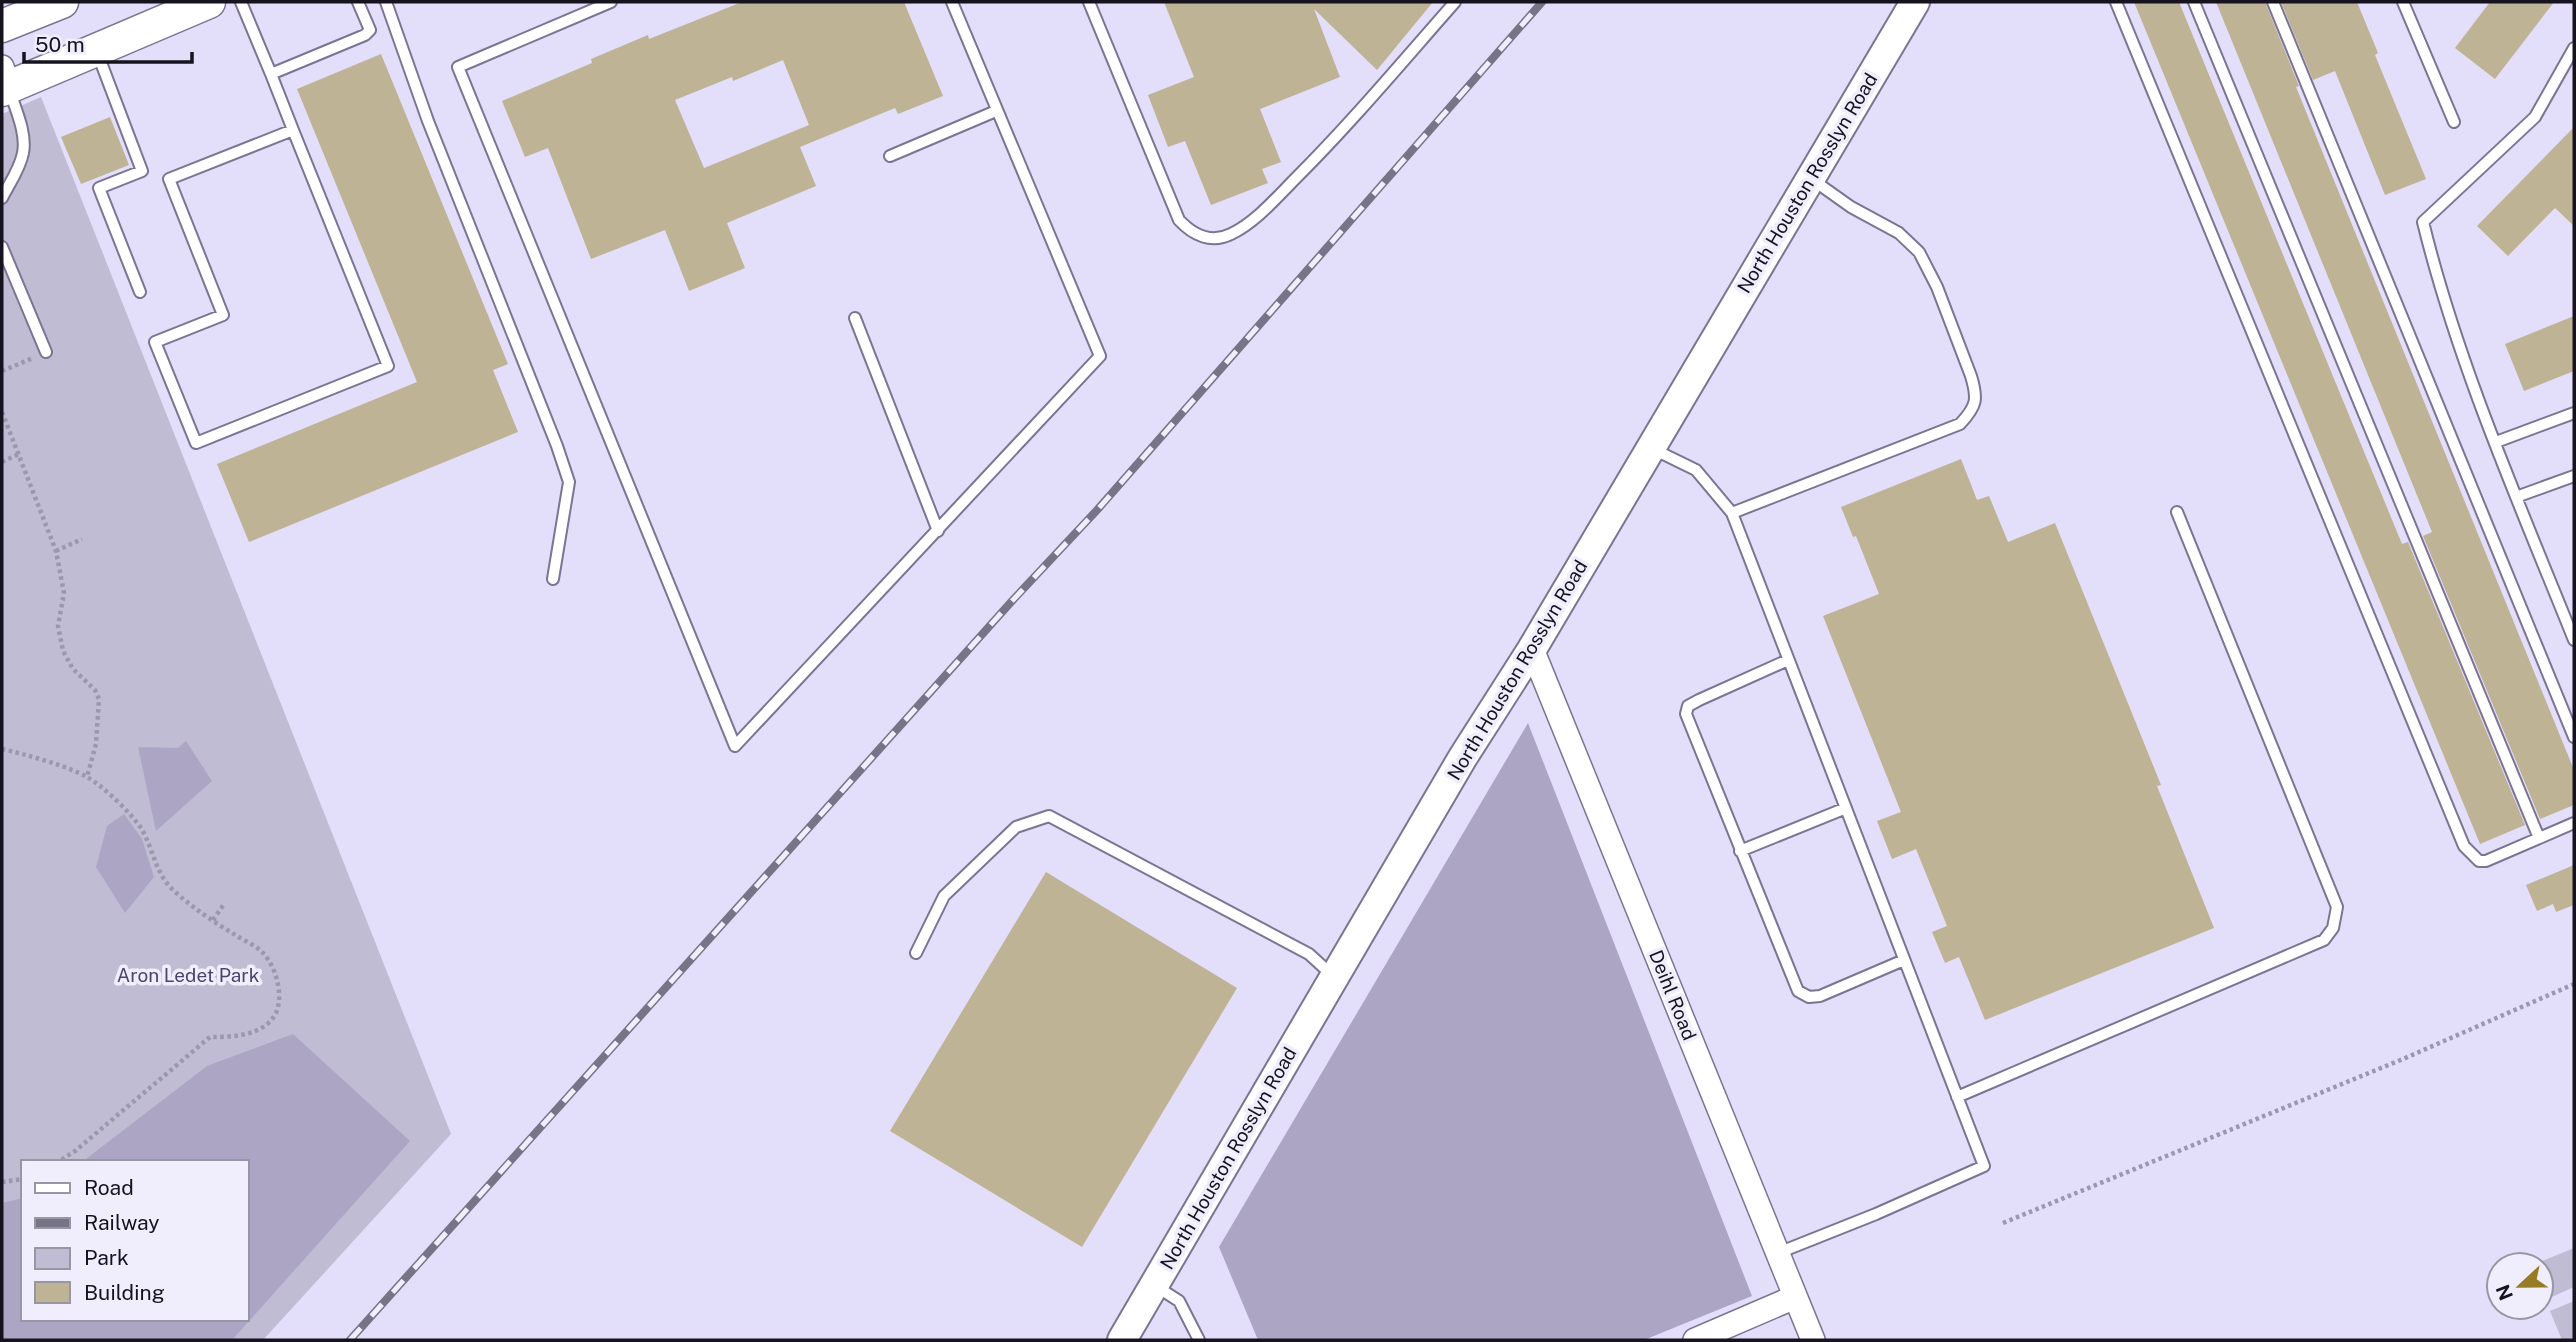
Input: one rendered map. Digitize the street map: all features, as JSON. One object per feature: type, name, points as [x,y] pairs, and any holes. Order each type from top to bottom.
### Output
[{"type":"main road","points":[[2,26],[61,2]]},
{"type":"main road","points":[[4,81],[96,50],[209,2]]},
{"type":"street","name":"North Houston Rosslyn Road","points":[[1122,1340],[1463,757],[1532,649],[1915,2]]},
{"type":"street","name":"Deihl Road","points":[[1532,649],[1813,1340]]},
{"type":"street","points":[[1695,1340],[1796,1297]]},
{"type":"lane","points":[[241,2],[271,74],[388,366],[196,443],[155,342],[223,315],[169,179],[293,130]]},
{"type":"lane","points":[[271,74],[365,35],[370,30],[358,2]]},
{"type":"lane","points":[[386,2],[428,121],[569,482],[554,579]]},
{"type":"lane","points":[[611,2],[458,66],[735,746],[1100,356],[952,2]]},
{"type":"lane","points":[[1089,2],[1179,220],[1191,232],[1212,239],[1231,234],[1265,209],[1321,153],[1455,2]]},
{"type":"lane","points":[[2116,2],[2464,846],[2479,861],[2486,860],[2574,823]]},
{"type":"lane","points":[[2194,2],[2539,838]]},
{"type":"lane","points":[[2273,2],[2574,737]]},
{"type":"lane","points":[[2403,2],[2454,122]]},
{"type":"lane","points":[[2574,48],[2535,117],[2423,222],[2439,286],[2516,497],[2574,640]]},
{"type":"lane","points":[[96,50],[142,170],[99,188],[140,292]]},
{"type":"lane","points":[[2,198],[18,168],[23,151],[21,132],[4,81]]},
{"type":"lane","points":[[890,156],[996,111]]},
{"type":"lane","points":[[1732,513],[1961,424],[1975,408],[1976,391],[1971,376],[1937,287],[1919,251],[1899,233],[1851,207],[1811,178]]},
{"type":"lane","points":[[2,247],[46,352]]},
{"type":"lane","points":[[855,318],[938,531]]},
{"type":"lane","points":[[2496,442],[2574,413]]},
{"type":"lane","points":[[1651,448],[1696,470],[1732,513],[1984,1166],[1876,1214],[1778,1253]]},
{"type":"lane","points":[[2516,497],[2574,476]]},
{"type":"lane","points":[[1957,1097],[2325,940],[2333,928],[2337,907],[2177,512]]},
{"type":"lane","points":[[1788,660],[1688,706],[1686,714],[1798,991],[1809,997],[1821,996],[1904,960]]},
{"type":"lane","points":[[1741,851],[1846,808]]},
{"type":"lane","points":[[916,953],[944,896],[1016,827],[1049,816],[1309,954],[1334,977]]},
{"type":"lane","points":[[1154,1285],[1179,1301],[1199,1340]]},
{"type":"path","points":[[2,371],[46,352]]},
{"type":"path","points":[[2,412],[55,551],[64,593],[58,626],[63,651],[73,669],[95,690],[99,699],[96,744],[87,777]]},
{"type":"path","points":[[2,462],[19,454]]},
{"type":"path","points":[[55,551],[82,539]]},
{"type":"path","points":[[2,750],[25,754],[87,777],[113,798],[139,825],[157,868],[170,887],[213,920],[263,952],[273,970],[279,991],[278,1008],[272,1021],[244,1035],[210,1037],[61,1160]]},
{"type":"path","points":[[213,920],[224,904]]},
{"type":"path","points":[[2003,1223],[2390,1064],[2574,984]]},
{"type":"path","points":[[2,1182],[21,1179]]},
{"type":"green space","name":"Aron Ledet Park","points":[[41,97],[451,1134],[263,1340],[2,1340],[2,114]]},
{"type":"green space","points":[[2574,1248],[2574,1287],[2555,1296],[2555,1256]]},
{"type":"green space","points":[[2574,1301],[2574,1340],[2562,1340],[2554,1321],[2555,1309]]},
{"type":"shaded area","points":[[1528,723],[1752,1296],[1644,1340],[1258,1340],[1219,1247]]},
{"type":"shaded area","points":[[186,741],[212,781],[156,831],[138,747],[178,748]]},
{"type":"shaded area","points":[[124,814],[142,839],[154,877],[125,913],[96,867],[107,826]]},
{"type":"shaded area","points":[[293,1034],[410,1141],[232,1340],[2,1340],[2,1203],[21,1198],[21,1321],[248,1321],[248,1160],[85,1160],[207,1066]]},
{"type":"building","points":[[742,2],[904,2],[943,96],[898,114],[895,108],[800,147],[816,186],[727,223],[745,268],[689,291],[665,230],[591,259],[548,148],[525,157],[502,101],[592,63],[591,59],[648,35],[649,39]],"holes":[[[783,60],[809,125],[704,168],[675,100],[732,77],[733,81]]]},
{"type":"building","points":[[1164,2],[1433,2],[1377,70],[1314,9],[1340,77],[1260,109],[1281,162],[1262,169],[1268,183],[1211,205],[1185,141],[1168,147],[1148,95],[1194,77]]},
{"type":"building","points":[[2134,2],[2179,2],[2402,544],[2408,542],[2525,825],[2480,844]]},
{"type":"building","points":[[2216,2],[2265,2],[2299,86],[2296,87],[2574,770],[2574,805],[2540,819],[2423,536],[2432,532]]},
{"type":"building","points":[[2281,2],[2357,2],[2378,53],[2375,55],[2426,179],[2385,195],[2335,71],[2313,80]]},
{"type":"building","points":[[2490,2],[2554,2],[2495,79],[2455,48]]},
{"type":"building","points":[[381,54],[508,364],[493,370],[518,432],[249,542],[217,464],[417,382],[297,89]]},
{"type":"building","points":[[110,117],[129,165],[81,184],[61,137]]},
{"type":"building","points":[[2574,127],[2574,226],[2555,208],[2508,256],[2477,226]]},
{"type":"building","points":[[2574,316],[2574,371],[2524,391],[2505,344]]},
{"type":"building","points":[[1961,459],[1977,500],[1989,496],[2008,542],[2055,523],[2161,785],[2157,786],[2214,928],[1985,1020],[1959,957],[1945,963],[1932,932],[1947,926],[1916,849],[1892,859],[1877,821],[1901,812],[1823,616],[1879,594],[1856,536],[1853,537],[1841,507]]},
{"type":"building","points":[[2574,865],[2574,905],[2556,912],[2553,904],[2537,911],[2526,885]]},
{"type":"building","points":[[1046,872],[1237,988],[1082,1247],[890,1131]]},
{"type":"railway","points":[[350,1340],[1012,601],[1098,509],[1542,2]]}]
